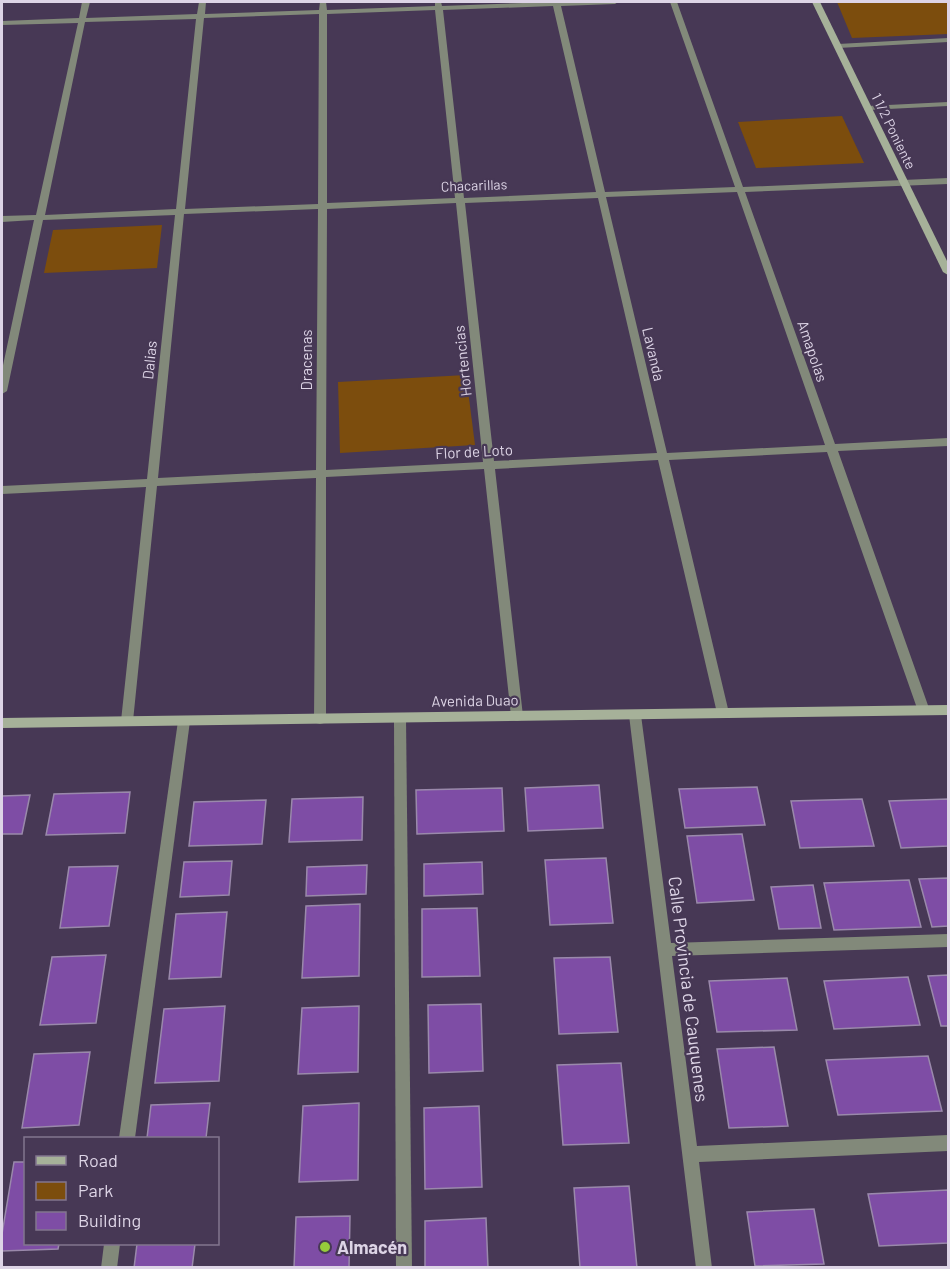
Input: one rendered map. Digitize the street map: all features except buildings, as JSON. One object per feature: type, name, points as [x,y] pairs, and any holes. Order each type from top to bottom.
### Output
[{"type":"street","points":[[2,391],[86,2]]},
{"type":"street","name":"Dalias","points":[[127,722],[201,2]]},
{"type":"street","points":[[2,24],[200,16],[323,7],[615,2]]},
{"type":"street","name":"Amapolas","points":[[674,2],[924,711]]},
{"type":"street","name":"1 1/2 Poniente","points":[[816,2],[948,272]]},
{"type":"street","name":"Lavanda","points":[[556,3],[723,713]]},
{"type":"street","name":"Hortencias","points":[[438,5],[517,716]]},
{"type":"street","name":"Dracenas","points":[[320,719],[323,7]]},
{"type":"street","points":[[838,45],[948,40]]},
{"type":"street","points":[[868,108],[948,104]]},
{"type":"street","name":"Chacarillas","points":[[2,219],[948,181]]},
{"type":"street","name":"Flor de Loto","points":[[2,490],[948,442]]},
{"type":"street","name":"Avenida Duao","points":[[2,723],[948,710]]},
{"type":"street","name":"Calle Provincia de Cauquenes","points":[[635,715],[704,1268]]},
{"type":"street","points":[[400,718],[404,1268]]},
{"type":"street","points":[[127,1137],[184,721]]},
{"type":"street","points":[[665,950],[948,940]]},
{"type":"street","points":[[690,1154],[948,1143]]},
{"type":"street","points":[[109,1268],[112,1245]]},
{"type":"green space","points":[[837,2],[948,2],[948,34],[852,38]]},
{"type":"green space","points":[[842,116],[864,163],[756,168],[738,122]]},
{"type":"green space","points":[[162,225],[157,268],[44,273],[53,230]]},
{"type":"green space","points":[[466,375],[475,445],[340,453],[338,382]]},
{"type":"place","name":"Almacén","points":[[325,1247]]}]
